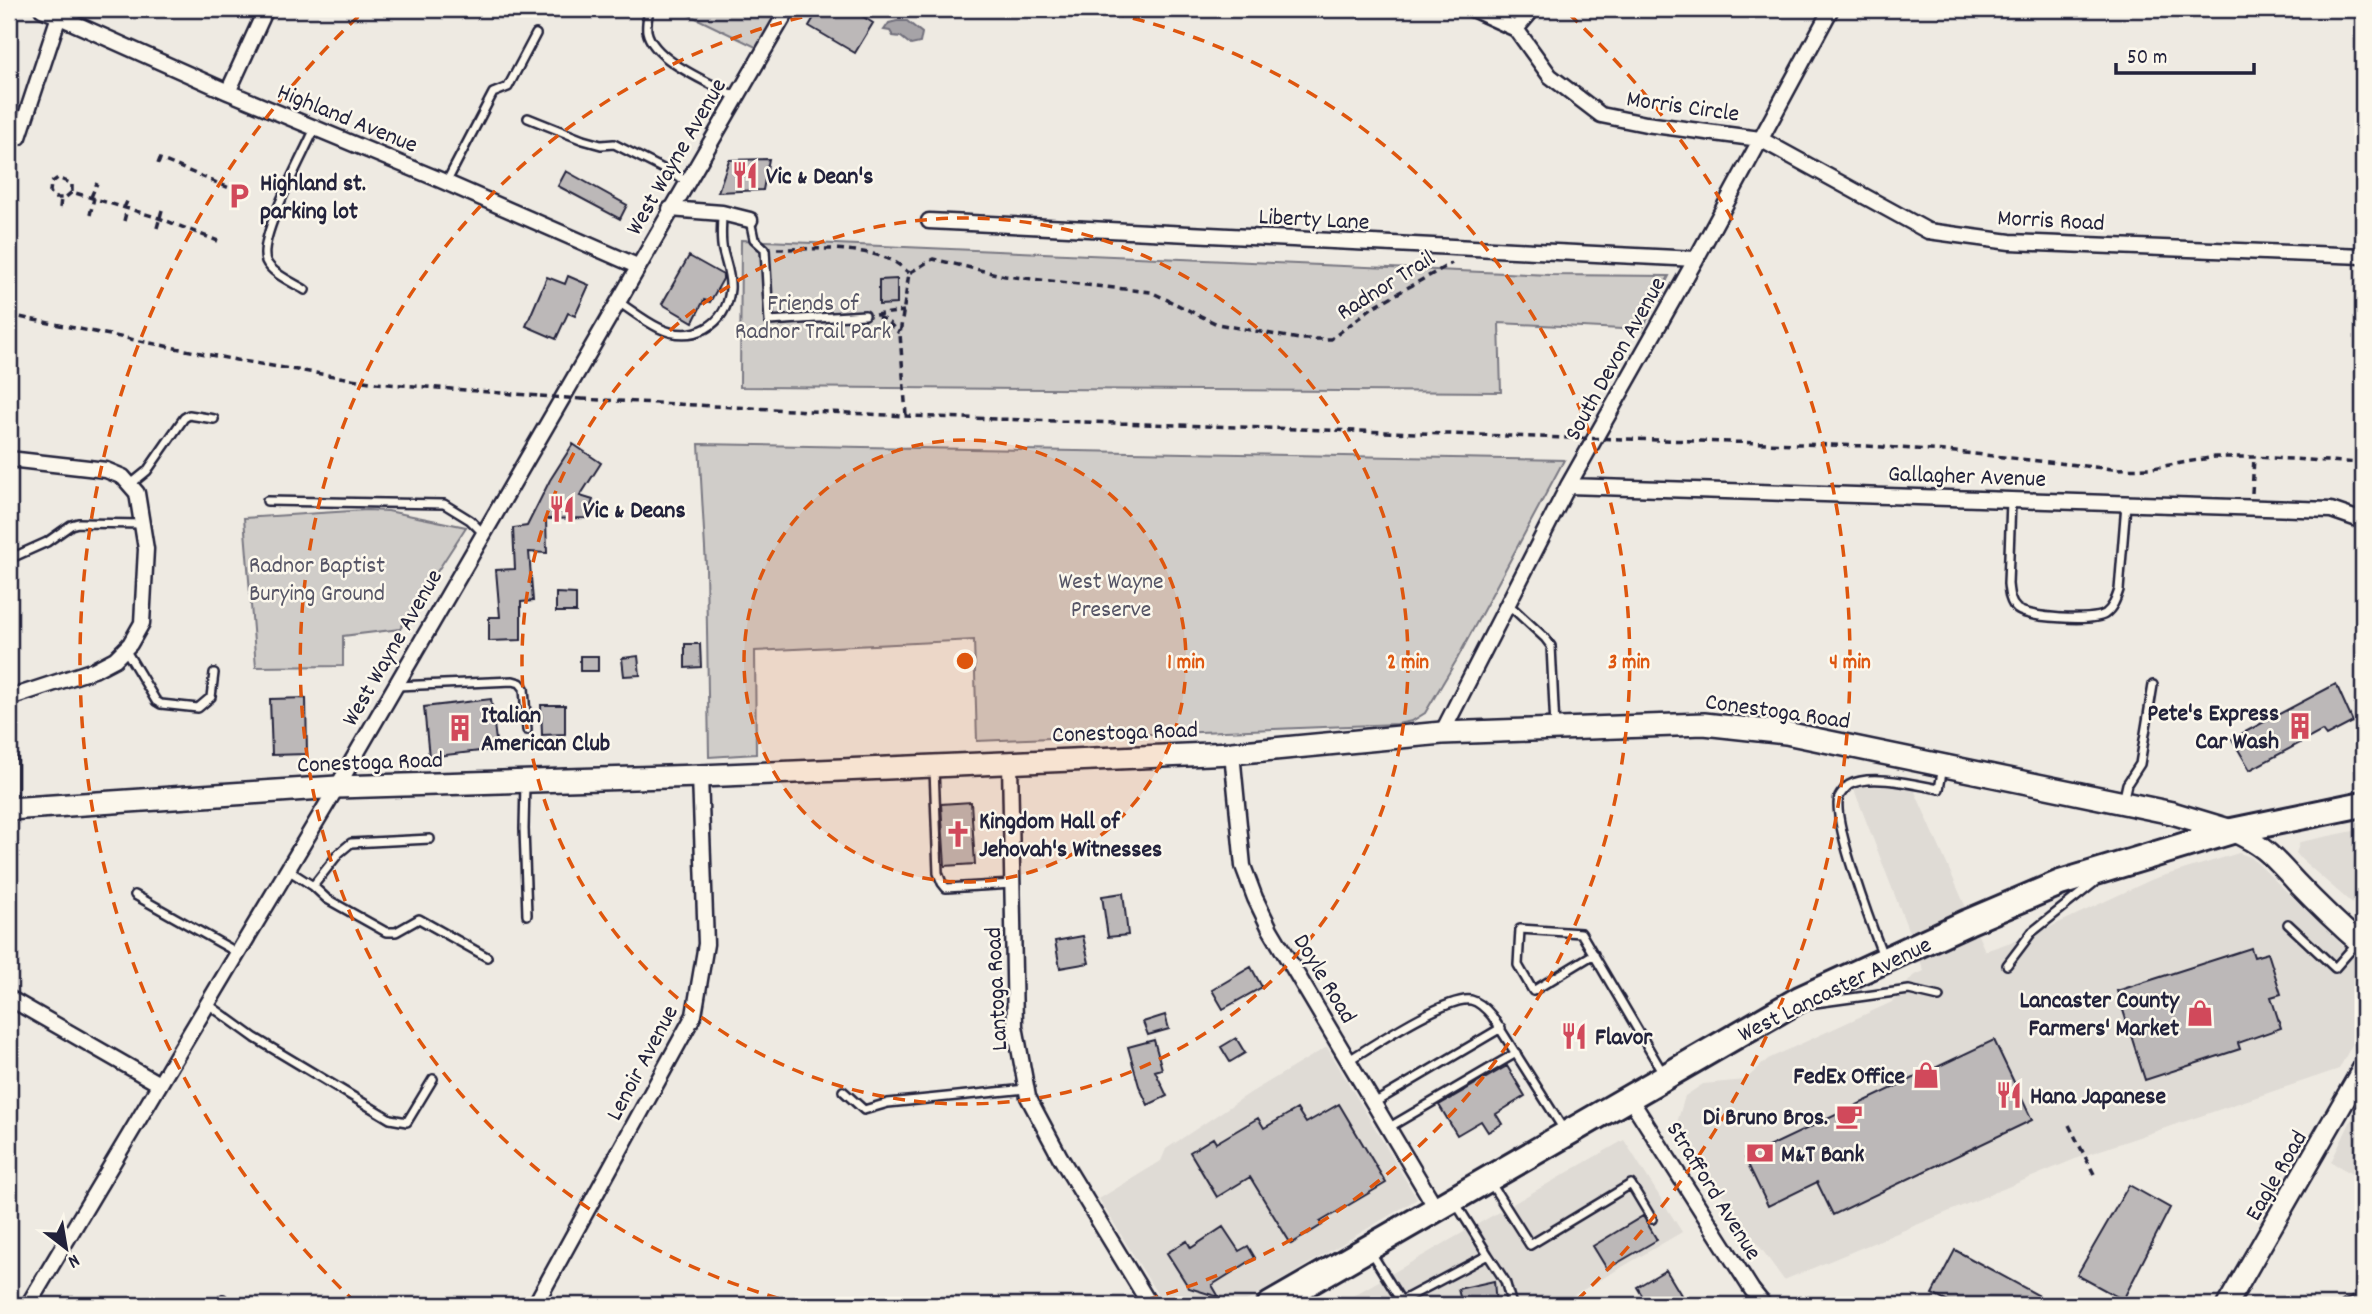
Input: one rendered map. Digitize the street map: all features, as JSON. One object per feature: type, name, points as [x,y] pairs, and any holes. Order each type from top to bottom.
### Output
[{"type":"highway","name":"West Lancaster Avenue","points":[[1270,1305],[1784,1008],[1884,960],[2060,883],[2232,831],[2363,804]]},
{"type":"main road","name":"Conestoga Road","points":[[9,809],[337,787],[700,776],[1232,753],[1442,733],[1704,724],[1786,733],[2122,802],[2172,813],[2232,831]]},
{"type":"street","name":"Highland Avenue","points":[[42,9],[60,12],[228,92],[637,266]]},
{"type":"street","points":[[228,92],[266,9]]},
{"type":"street","name":"West Wayne Avenue","points":[[29,1305],[337,787],[788,9]]},
{"type":"street","name":"Morris Circle","points":[[1472,9],[1516,29],[1550,76],[1601,115],[1646,124],[1760,139]]},
{"type":"street","points":[[1516,29],[1533,9]]},
{"type":"street","name":"South Devon Avenue","points":[[1442,733],[1568,486],[1832,9]]},
{"type":"street","points":[[19,137],[60,12]]},
{"type":"street","name":"Morris Road","points":[[1760,139],[1928,231],[2010,242],[2363,256]]},
{"type":"street","points":[[670,209],[722,213],[750,220]]},
{"type":"street","name":"Liberty Lane","points":[[929,221],[1696,259]]},
{"type":"street","points":[[9,458],[106,470],[123,477],[137,493],[146,549],[142,623],[138,633],[125,649],[115,659],[94,670],[9,698]]},
{"type":"street","name":"Gallagher Avenue","points":[[1568,486],[2331,510],[2363,521]]},
{"type":"street","name":"Doyle Road","points":[[1232,753],[1243,866],[1255,898],[1270,929],[1388,1128],[1445,1203]]},
{"type":"street","points":[[9,758],[9,809]]},
{"type":"street","name":"Lantoga Road","points":[[1010,762],[1015,1026],[1028,1097],[1060,1157],[1150,1305]]},
{"type":"street","name":"Lenoir Avenue","points":[[535,1305],[694,1015],[706,944],[700,776]]},
{"type":"street","points":[[2232,831],[2254,841],[2276,858],[2295,881],[2361,944]]},
{"type":"street","points":[[9,998],[159,1084]]},
{"type":"street","name":"Eagle Road","points":[[2227,1305],[2363,1068]]},
{"type":"street","name":"Strafford Avenue","points":[[1629,1097],[1752,1290],[1765,1305]]},
{"type":"lane","points":[[649,9],[647,30],[655,49],[671,61],[736,97]]},
{"type":"lane","points":[[445,183],[493,93],[508,86],[536,34]]},
{"type":"lane","points":[[528,118],[601,145],[614,144],[687,181]]},
{"type":"lane","points":[[305,290],[271,268],[266,261],[264,248],[269,228],[315,128]]},
{"type":"lane","points":[[617,301],[667,332],[696,334],[716,322],[728,299],[730,287],[721,241],[722,213]]},
{"type":"lane","points":[[750,220],[754,239],[765,249],[769,321],[869,315]]},
{"type":"lane","points":[[131,484],[147,471],[184,418],[189,415],[214,419]]},
{"type":"lane","points":[[2011,500],[2008,584],[2009,597],[2014,607],[2024,613],[2082,618],[2104,614],[2114,604],[2119,590],[2126,503]]},
{"type":"lane","points":[[267,501],[444,504],[470,520],[483,533]]},
{"type":"lane","points":[[9,559],[47,542],[78,523],[144,524]]},
{"type":"lane","points":[[1508,604],[1551,646],[1555,729]]},
{"type":"lane","points":[[125,649],[156,701],[162,704],[198,708],[211,697],[214,673]]},
{"type":"lane","points":[[395,686],[513,681],[520,683],[524,688],[527,730]]},
{"type":"lane","points":[[2122,802],[2127,785],[2140,764],[2152,685]]},
{"type":"lane","points":[[1899,781],[1905,758]]},
{"type":"lane","points":[[934,765],[938,873],[942,883],[946,888],[1013,884]]},
{"type":"lane","points":[[1884,960],[1862,899],[1839,816],[1839,796],[1847,786],[1860,781],[1899,781],[1939,789],[1943,765]]},
{"type":"lane","points":[[525,781],[527,915]]},
{"type":"lane","points":[[313,886],[339,853],[351,843],[430,839]]},
{"type":"lane","points":[[2007,965],[2032,932],[2113,867]]},
{"type":"lane","points":[[288,869],[327,899],[386,932],[396,932],[419,919],[486,957]]},
{"type":"lane","points":[[135,895],[238,953]]},
{"type":"lane","points":[[2288,923],[2335,968],[2361,944]]},
{"type":"lane","points":[[1594,954],[1533,990],[1518,965],[1520,929],[1581,933],[1594,954],[1665,1077]]},
{"type":"lane","points":[[1784,1008],[1909,990],[1939,997]]},
{"type":"lane","points":[[1349,1060],[1441,1008],[1463,1000],[1473,1000],[1483,1006],[1500,1028],[1566,1133]]},
{"type":"lane","points":[[207,1003],[255,1038],[390,1119],[407,1122],[433,1079]]},
{"type":"lane","points":[[1374,1103],[1500,1028]]},
{"type":"lane","points":[[1388,1128],[1516,1053]]},
{"type":"lane","points":[[843,1091],[864,1110],[888,1103],[1027,1089]]},
{"type":"lane","points":[[1488,1178],[1530,1245],[1631,1184],[1652,1220]]},
{"type":"lane","points":[[1445,1203],[1488,1255],[1505,1281],[1512,1305]]},
{"type":"lane","points":[[1368,1248],[1402,1303],[1488,1255]]},
{"type":"lane","points":[[2345,1305],[2363,1299]]},
{"type":"path","points":[[158,164],[160,159],[168,165],[239,192]]},
{"type":"path","points":[[58,178],[72,184],[72,192],[65,198],[56,198],[50,192],[51,183],[58,178]]},
{"type":"path","points":[[90,215],[97,183]]},
{"type":"path","points":[[72,192],[159,218],[218,241]]},
{"type":"path","points":[[124,221],[129,197]]},
{"type":"path","points":[[60,208],[61,198]]},
{"type":"path","points":[[158,228],[162,210]]},
{"type":"path","points":[[765,249],[831,249],[869,255],[892,260],[909,273],[900,334],[906,416]]},
{"type":"path","name":"Radnor Trail","points":[[909,273],[933,258],[1005,276],[1151,292],[1217,324],[1299,339],[1331,339],[1373,307],[1457,260]]},
{"type":"path","points":[[869,315],[904,311]]},
{"type":"path","points":[[9,315],[236,360],[376,383],[580,399],[906,416],[1934,450],[2113,469],[2154,468],[2216,457],[2363,463]]},
{"type":"path","points":[[869,315],[887,321],[900,334]]},
{"type":"path","points":[[2251,507],[2254,457]]},
{"type":"path","points":[[2069,1125],[2095,1176]]},
{"type":"shaded area","points":[[907,21],[922,33],[920,43],[911,45],[901,37],[893,36],[890,31],[884,30],[889,23]]},
{"type":"shaded area","points":[[1853,787],[1913,787],[1985,951],[2037,933],[2153,879],[2239,853],[2251,857],[2363,965],[2363,1024],[2339,1069],[2080,1157],[1784,1280],[1695,1157],[1677,1123],[1685,1096],[1703,1084],[1745,1080],[1768,1059],[1892,1002],[1913,976],[1924,971]]},
{"type":"shaded area","points":[[2363,829],[2363,913],[2296,853],[2300,842]]},
{"type":"shaded area","points":[[1327,1047],[1417,1199],[1240,1305],[1164,1305],[1099,1199],[1161,1161],[1166,1149],[1250,1093]]},
{"type":"shaded area","points":[[2363,1096],[2363,1180],[2331,1162]]},
{"type":"shaded area","points":[[1624,1140],[1682,1232],[1557,1305],[1337,1305]]},
{"type":"green space","points":[[677,9],[788,9],[764,51]]},
{"type":"green space","name":"Friends of Radnor Trail Park","points":[[741,240],[1550,275],[1669,276],[1642,330],[1499,323],[1501,392],[740,387]]},
{"type":"green space","name":"West Wayne Preserve","points":[[699,444],[1564,460],[1456,661],[1425,713],[1412,721],[1397,724],[977,741],[974,640],[755,651],[756,754],[709,757],[706,566]]},
{"type":"green space","name":"Radnor Baptist Burying Ground","points":[[388,511],[466,527],[400,629],[343,636],[343,666],[256,667],[244,518]]},
{"type":"building","points":[[819,9],[851,9],[873,23],[855,53],[809,26]]},
{"type":"building","name":"Vic & Dean's","points":[[769,159],[763,190],[718,192],[729,160]]},
{"type":"building","points":[[566,171],[627,205],[620,219],[558,186]]},
{"type":"building","points":[[689,256],[723,275],[710,302],[704,300],[693,322],[662,304]]},
{"type":"building","points":[[568,276],[589,285],[575,316],[568,313],[556,339],[526,326],[547,277],[565,284]]},
{"type":"building","points":[[897,279],[897,304],[879,305],[879,280]]},
{"type":"building","points":[[573,444],[601,463],[580,496],[593,500],[586,518],[546,519],[547,553],[529,552],[533,601],[521,602],[521,640],[489,641],[489,617],[500,617],[496,570],[515,569],[513,528],[527,526],[550,480]]},
{"type":"building","points":[[556,593],[576,594],[576,612],[556,612]]},
{"type":"building","points":[[685,644],[700,644],[701,667],[685,668]]},
{"type":"building","points":[[580,656],[598,656],[598,671],[580,671]]},
{"type":"building","points":[[638,656],[640,675],[624,676],[622,658]]},
{"type":"building","name":"Pete's Express Car Wash","points":[[2336,684],[2353,722],[2326,736],[2322,731],[2250,770],[2232,739]]},
{"type":"building","points":[[306,698],[307,754],[272,755],[270,699]]},
{"type":"building","name":"Italian American Club","points":[[491,699],[497,749],[429,757],[424,707]]},
{"type":"building","points":[[541,705],[565,705],[565,734],[542,735]]},
{"type":"building","name":"Kingdom Hall of Jehovah's Witnesses","points":[[971,802],[975,864],[945,866],[941,804]]},
{"type":"building","points":[[1123,893],[1128,935],[1108,937],[1102,896]]},
{"type":"building","points":[[1083,936],[1089,963],[1060,968],[1055,941]]},
{"type":"building","name":"Lancaster County Farmers' Market","points":[[2251,948],[2254,957],[2268,953],[2281,994],[2271,997],[2281,1028],[2238,1043],[2240,1049],[2145,1080],[2117,991]]},
{"type":"building","points":[[1251,967],[1262,987],[1223,1009],[1212,990]]},
{"type":"building","points":[[1165,1015],[1169,1029],[1148,1035],[1143,1022]]},
{"type":"building","points":[[1236,1038],[1245,1053],[1230,1062],[1221,1047]]},
{"type":"building","points":[[1154,1040],[1162,1069],[1155,1071],[1167,1096],[1148,1105],[1139,1086],[1128,1047]]},
{"type":"building","points":[[1994,1040],[2032,1120],[1833,1215],[1817,1182],[1768,1206],[1745,1158]]},
{"type":"building","points":[[1507,1066],[1525,1096],[1496,1114],[1502,1124],[1488,1132],[1481,1121],[1457,1135],[1439,1105]]},
{"type":"building","points":[[1339,1104],[1386,1183],[1320,1222],[1322,1225],[1291,1244],[1250,1177],[1217,1197],[1190,1152],[1213,1138],[1216,1143],[1258,1118],[1264,1128],[1297,1109],[1306,1123]]},
{"type":"building","points":[[2129,1185],[2170,1208],[2123,1300],[2077,1275]]},
{"type":"building","points":[[1643,1216],[1657,1240],[1607,1269],[1593,1246]]},
{"type":"building","points":[[1223,1227],[1239,1251],[1248,1246],[1255,1258],[1212,1285],[1219,1297],[1189,1288],[1167,1253],[1187,1241],[1191,1248]]},
{"type":"building","points":[[1955,1250],[2056,1305],[1954,1305],[1932,1294]]},
{"type":"building","points":[[1666,1270],[1687,1305],[1648,1305],[1637,1287]]},
{"type":"building","points":[[1494,1281],[1496,1305],[1462,1305],[1458,1289]]},
{"type":"place","name":"Vic & Dean's","points":[[745,175]]},
{"type":"place","name":"Highland st. parking lot","points":[[239,196]]},
{"type":"place","name":"Vic & Deans","points":[[562,509]]},
{"type":"place","name":"Pete's Express Car Wash","points":[[2300,726]]},
{"type":"place","name":"Italian American Club","points":[[460,728]]},
{"type":"place","name":"Kingdom Hall of Jehovah's Witnesses","points":[[958,834]]},
{"type":"place","name":"Lancaster County Farmers' Market","points":[[2200,1013]]},
{"type":"place","name":"Flavor","points":[[1574,1036]]},
{"type":"place","name":"FedEx Office","points":[[1926,1075]]},
{"type":"place","name":"Hana Japanese","points":[[2009,1095]]},
{"type":"place","name":"Di Bruno Bros.","points":[[1849,1116]]},
{"type":"place","name":"M&T Bank","points":[[1760,1153]]}]
